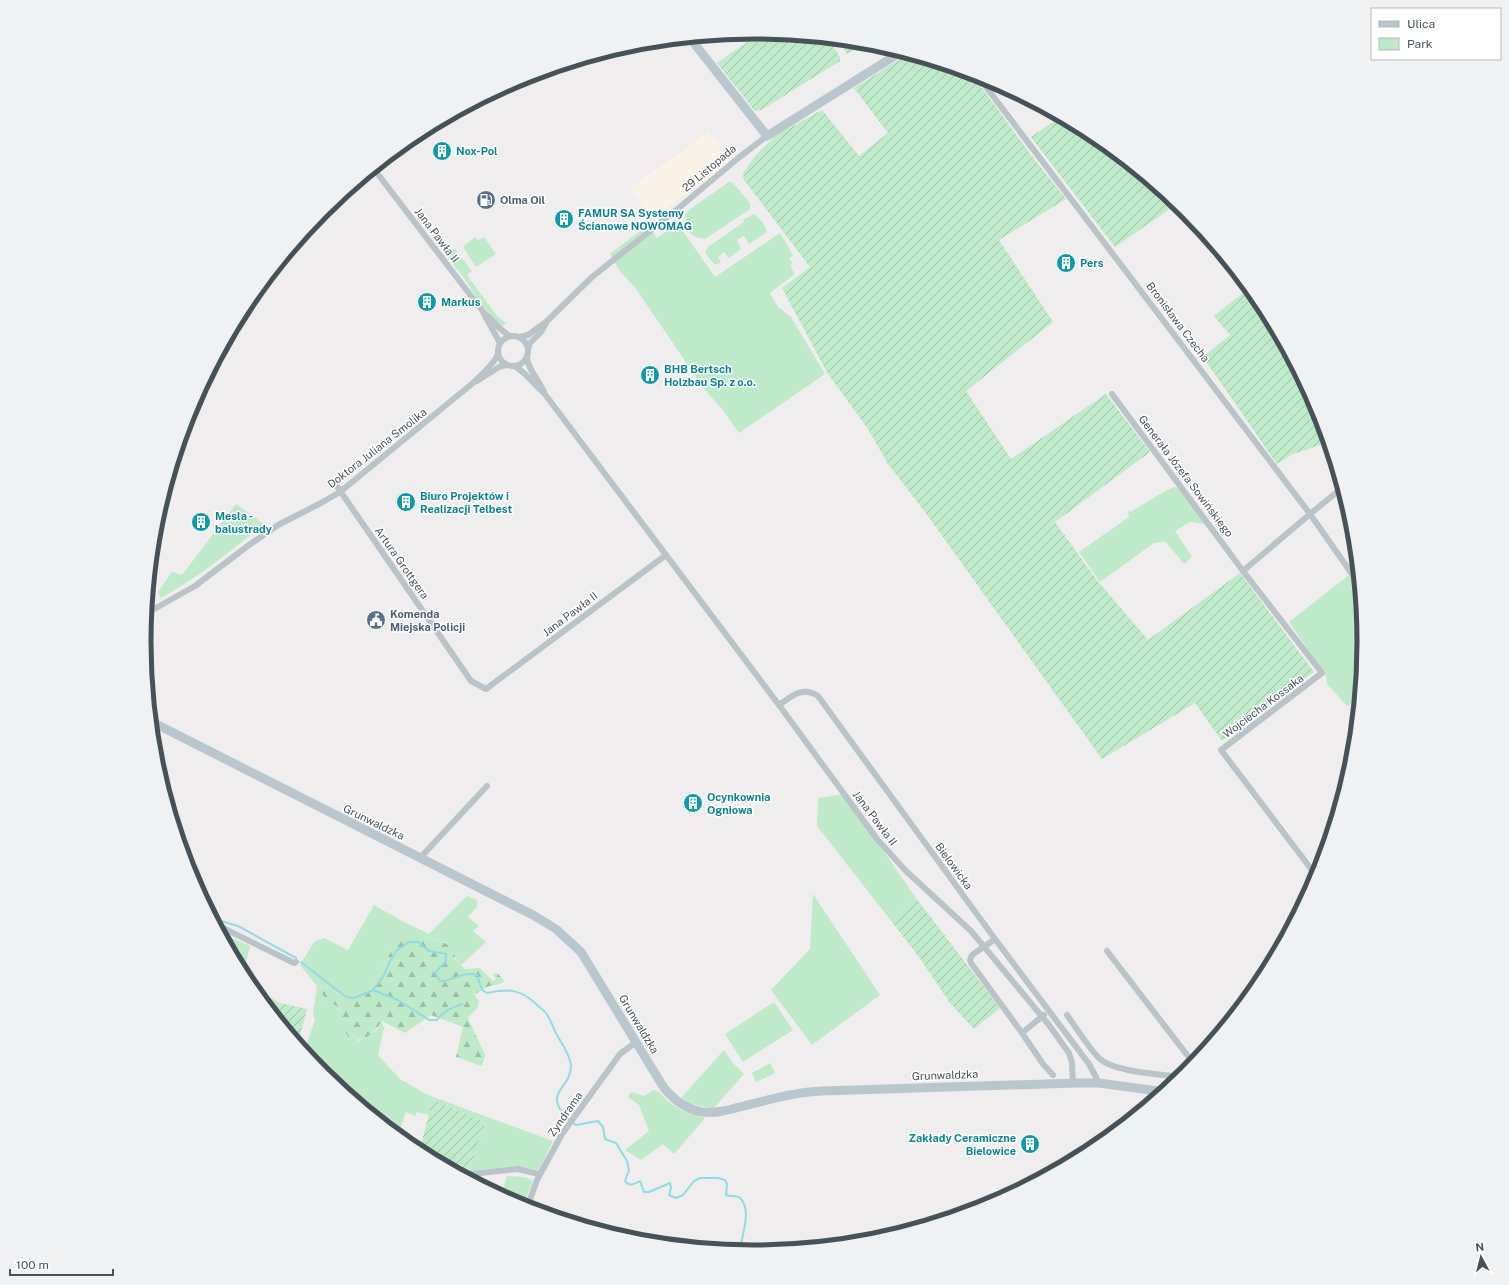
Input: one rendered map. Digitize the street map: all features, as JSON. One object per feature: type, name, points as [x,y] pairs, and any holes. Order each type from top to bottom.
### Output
[{"type":"street","points":[[693,42],[768,136]]},
{"type":"street","name":"29 Listopada","points":[[520,337],[528,335],[547,321],[596,274],[674,212],[737,159],[768,136],[894,56]]},
{"type":"street","name":"Bronisława Czecha","points":[[986,85],[1310,514],[1354,577]]},
{"type":"street","name":"Jana Pawła II","points":[[377,173],[484,313],[500,343]]},
{"type":"street","name":"Jana Pawła II","points":[[484,313],[495,322],[504,333],[510,336]]},
{"type":"street","name":"29 Listopada","points":[[528,349],[530,343],[541,332],[547,321]]},
{"type":"street","points":[[510,336],[520,337],[526,343],[528,349],[527,357],[521,364],[514,366],[506,365],[500,360],[498,354],[498,347],[500,343],[510,336]]},
{"type":"street","name":"Doktora Juliana Smolika","points":[[152,610],[195,586],[278,525],[321,504],[340,492],[474,383],[495,361],[498,354]]},
{"type":"street","name":"Jana Pawła II","points":[[527,357],[529,367],[544,393]]},
{"type":"street","name":"Doktora Juliana Smolika","points":[[474,383],[489,375],[499,367],[506,365]]},
{"type":"street","name":"Jana Pawła II","points":[[514,366],[522,370],[544,393],[778,704],[861,818],[888,852],[984,946],[1042,1016],[1069,1053],[1072,1063],[1073,1083]]},
{"type":"street","name":"Generała Józefa Sowińskiego","points":[[1112,394],[1243,571]]},
{"type":"street","name":"Artura Grottgera","points":[[334,482],[471,681],[486,689]]},
{"type":"street","points":[[1243,571],[1338,491]]},
{"type":"street","name":"Jana Pawła II","points":[[486,689],[666,555]]},
{"type":"street","name":"Wojciecha Kossaka","points":[[1243,571],[1322,673],[1221,750],[1313,871]]},
{"type":"street","name":"Bielowicka","points":[[778,704],[800,692],[808,692],[818,696],[995,939],[1089,1064],[1099,1083]]},
{"type":"street","name":"Grunwaldzka","points":[[157,724],[540,919],[556,929],[569,939],[581,952],[664,1088],[671,1097],[687,1107],[702,1112],[719,1112],[806,1091],[1073,1083],[1099,1083],[1157,1091]]},
{"type":"street","points":[[420,858],[487,786]]},
{"type":"street","points":[[223,928],[296,962]]},
{"type":"street","points":[[995,939],[972,955],[970,960],[971,963],[1022,1033],[1042,1064],[1053,1075]]},
{"type":"street","points":[[1107,951],[1190,1059]]},
{"type":"street","points":[[1022,1033],[1049,1012]]},
{"type":"street","points":[[1067,1015],[1098,1058],[1107,1065],[1122,1069],[1175,1075]]},
{"type":"street","name":"Zyndrama","points":[[529,1202],[540,1174],[569,1123],[620,1054],[636,1042]]},
{"type":"street","points":[[470,1174],[518,1169],[540,1174]]},
{"type":"shaded area","points":[[709,132],[730,164],[652,217],[630,188]]},
{"type":"green space","points":[[751,39],[794,40],[831,44],[840,57],[840,61],[761,110],[755,111],[717,63]]},
{"type":"green space","points":[[842,46],[857,48],[847,54]]},
{"type":"green space","points":[[902,58],[948,71],[978,82],[1034,159],[1066,199],[999,240],[1053,322],[966,391],[1011,459],[1106,394],[1150,452],[1055,522],[1096,579],[1148,640],[1240,573],[1314,672],[1222,741],[1195,703],[1102,759],[925,512],[888,464],[868,429],[828,374],[782,288],[810,267],[744,180],[743,173],[756,155],[775,136],[822,110],[859,156],[888,133],[854,88]]},
{"type":"green space","points":[[1056,120],[1090,141],[1122,164],[1172,208],[1115,247],[1031,137]]},
{"type":"green space","points":[[729,182],[733,183],[750,203],[750,209],[705,239],[695,237],[689,232],[686,225],[685,215],[690,209]]},
{"type":"green space","points":[[754,214],[762,222],[767,232],[749,244],[744,236],[737,240],[741,249],[729,258],[724,252],[718,257],[721,262],[715,265],[705,253],[708,247],[744,222],[743,220]]},
{"type":"green space","points":[[675,220],[715,277],[780,233],[793,255],[789,259],[793,263],[791,265],[795,274],[770,293],[778,307],[791,317],[825,374],[739,433],[723,410],[705,390],[636,289],[619,270],[610,254],[648,225],[657,238],[669,229],[667,224]]},
{"type":"green space","points":[[475,237],[478,240],[484,237],[496,254],[476,267],[463,247]]},
{"type":"green space","points":[[455,249],[472,271],[467,275],[497,316],[506,323],[500,328],[448,258],[446,254]]},
{"type":"green space","points":[[1245,291],[1277,341],[1296,376],[1324,444],[1293,454],[1277,464],[1203,357],[1230,335],[1214,316]]},
{"type":"green space","points":[[1174,487],[1182,490],[1206,523],[1190,522],[1175,531],[1192,557],[1184,564],[1166,542],[1154,543],[1100,582],[1079,552],[1129,517],[1128,510],[1130,512]]},
{"type":"green space","points":[[236,504],[264,524],[202,572],[161,598],[158,592],[172,572],[182,575]]},
{"type":"green space","points":[[1349,575],[1355,584],[1357,603],[1358,642],[1355,702],[1347,706],[1327,684],[1326,676],[1289,622]]},
{"type":"green space","points":[[844,794],[916,898],[892,922],[817,826],[818,798]]},
{"type":"green space","points":[[813,894],[880,995],[812,1045],[771,990],[810,949]]},
{"type":"green space","points":[[467,896],[477,900],[477,907],[468,917],[479,926],[473,931],[486,942],[461,965],[455,958],[447,943],[427,938],[395,944],[369,991],[344,998],[330,988],[318,986],[328,1002],[337,1006],[341,1012],[346,1024],[346,1033],[359,1041],[376,1031],[382,1021],[384,1028],[378,1055],[400,1079],[428,1095],[553,1141],[539,1170],[518,1166],[469,1171],[485,1123],[433,1099],[429,1115],[417,1112],[415,1116],[406,1112],[400,1130],[357,1096],[328,1069],[306,1046],[315,1020],[313,1014],[317,986],[300,965],[314,942],[324,938],[348,950],[374,905],[429,934]]},
{"type":"green space","points":[[916,898],[1000,1008],[974,1029],[950,1003],[919,957],[892,922]]},
{"type":"green space","points":[[228,936],[250,946],[245,965]]},
{"type":"green space","points":[[427,938],[448,944],[454,953],[455,959],[465,969],[480,968],[493,981],[496,979],[493,975],[497,973],[505,981],[489,986],[474,995],[479,1001],[478,1007],[468,1018],[485,1055],[482,1066],[456,1057],[463,1027],[431,1015],[405,1033],[382,1021],[376,1030],[369,1036],[350,1040],[346,1033],[346,1024],[337,1019],[341,1011],[337,1006],[328,1002],[317,986],[330,988],[344,998],[369,991],[395,944],[410,939]]},
{"type":"green space","points":[[264,993],[280,1003],[277,1012]]},
{"type":"green space","points":[[774,1002],[793,1030],[743,1062],[725,1034]]},
{"type":"green space","points":[[280,1003],[307,1009],[299,1038],[277,1012]]},
{"type":"green space","points":[[724,1050],[733,1063],[744,1074],[713,1109],[688,1103],[682,1097]]},
{"type":"green space","points":[[770,1063],[775,1073],[756,1082],[752,1073]]},
{"type":"green space","points":[[654,1090],[677,1107],[691,1114],[705,1118],[674,1154],[663,1144],[641,1160],[625,1150],[649,1131],[639,1105],[628,1097],[631,1092],[644,1096]]},
{"type":"green space","points":[[433,1099],[485,1123],[470,1169],[463,1168],[462,1165],[456,1165],[456,1166],[421,1145]]},
{"type":"green space","points":[[507,1176],[523,1177],[533,1180],[525,1201],[503,1191]]},
{"type":"waterway","points":[[219,921],[238,926],[296,958]]},
{"type":"waterway","points":[[301,962],[346,997],[354,998],[373,990],[383,977],[397,950],[409,942],[418,942],[429,951],[446,954],[446,961],[435,973],[440,981],[450,980],[467,974],[477,975],[482,990],[487,993],[507,990],[518,992],[529,998],[546,1013],[570,1061],[571,1065],[569,1076],[557,1098],[560,1110],[576,1125],[598,1121],[603,1127],[605,1139],[616,1143],[627,1161],[629,1170],[625,1181],[628,1184],[634,1184],[640,1181],[644,1192],[649,1192],[670,1183],[671,1188],[669,1195],[676,1198],[683,1195],[694,1181],[700,1178],[718,1178],[725,1180],[727,1184],[726,1195],[741,1199],[746,1209],[746,1221],[741,1244],[747,1246]]},
{"type":"waterway","points":[[373,990],[398,1000],[429,1020],[437,1020],[451,1008],[462,1004]]},
{"type":"place","name":"Nox-Pol","points":[[442,151]]},
{"type":"place","name":"Olma Oil","points":[[486,200]]},
{"type":"place","name":"FAMUR SA Systemy Ścianowe NOWOMAG","points":[[564,219]]},
{"type":"place","name":"Pers","points":[[1066,263]]},
{"type":"place","name":"Markus","points":[[427,302]]},
{"type":"place","name":"BHB Bertsch Holzbau Sp. z o.o.","points":[[650,375]]},
{"type":"place","name":"Biuro Projektów i Realizacji Telbest","points":[[406,502]]},
{"type":"place","name":"Mesla - balustrady","points":[[201,522]]},
{"type":"place","name":"Komenda Miejska Policji","points":[[376,620]]},
{"type":"place","name":"Ocynkownia Ogniowa","points":[[693,803]]},
{"type":"place","name":"Zakłady Ceramiczne Bielowice","points":[[1030,1144]]}]
